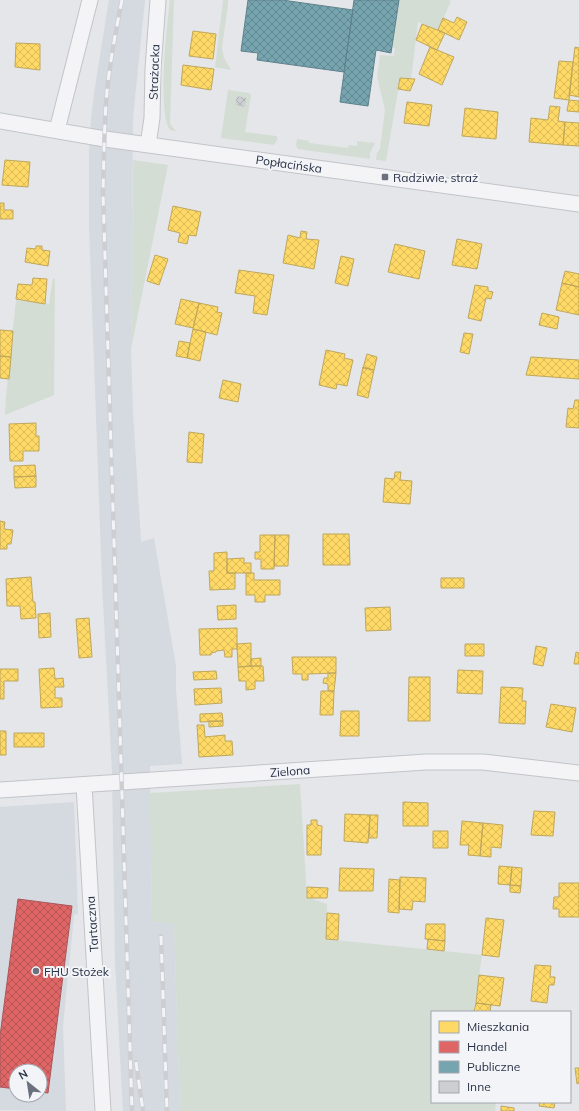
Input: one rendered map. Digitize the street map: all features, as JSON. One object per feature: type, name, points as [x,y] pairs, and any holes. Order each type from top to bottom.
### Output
[{"type":"street","points":[[57,130],[90,0]]},
{"type":"street","name":"Strażacka","points":[[148,145],[152,118],[153,69],[158,0]]},
{"type":"street","name":"Popłacińska","points":[[0,121],[105,139],[579,204]]},
{"type":"street","name":"Zielona","points":[[0,790],[455,761],[483,762],[579,773]]},
{"type":"street","name":"Tartaczna","points":[[84,785],[104,1111]]},
{"type":"shaded area","points":[[109,0],[145,0],[133,117],[131,349],[133,413],[141,542],[154,538],[176,666],[176,689],[182,764],[150,766],[152,922],[174,924],[180,1111],[123,1111],[115,963],[112,772],[102,582],[89,225],[89,153],[91,120]]},
{"type":"shaded area","points":[[170,0],[174,0],[170,124],[176,131],[170,130],[166,120],[163,88]]},
{"type":"shaded area","points":[[223,0],[228,0],[228,4],[222,48],[224,58],[231,70],[215,67]]},
{"type":"shaded area","points":[[399,0],[451,1],[438,30],[418,22],[411,79],[400,79],[386,161],[376,160],[377,153],[380,149],[385,110],[377,77],[380,55],[394,56],[395,48],[392,47]]},
{"type":"shaded area","points":[[228,90],[249,93],[251,95],[245,132],[276,136],[278,138],[274,145],[221,138]]},
{"type":"shaded area","points":[[297,139],[309,141],[309,143],[348,148],[349,145],[357,146],[357,141],[375,143],[370,153],[370,159],[298,149],[296,145]]},
{"type":"shaded area","points":[[133,160],[168,165],[131,349]]},
{"type":"shaded area","points":[[53,278],[55,279],[54,395],[5,415],[16,300],[49,304]]},
{"type":"shaded area","points":[[300,784],[307,897],[327,904],[326,939],[482,955],[474,1011],[431,1011],[431,1103],[496,1103],[495,1111],[180,1111],[174,924],[152,922],[150,793]]},
{"type":"shaded area","points":[[74,802],[78,914],[74,915],[63,1026],[66,1111],[0,1110],[0,807]]},
{"type":"building: Mieszkania","points":[[457,17],[467,22],[459,40],[438,30],[443,18],[454,23]]},
{"type":"building: Mieszkania","points":[[422,24],[445,33],[437,50],[416,40]]},
{"type":"building: Mieszkania","points":[[193,31],[216,34],[213,59],[189,56]]},
{"type":"building: Mieszkania","points":[[16,43],[40,44],[40,70],[15,67]]},
{"type":"building: Mieszkania","points":[[430,47],[454,57],[442,85],[419,74]]},
{"type":"building: Mieszkania","points":[[575,47],[579,48],[579,97],[569,95]]},
{"type":"building: Mieszkania","points":[[559,61],[573,62],[569,100],[554,98]]},
{"type":"building: Mieszkania","points":[[183,65],[214,69],[211,90],[181,85]]},
{"type":"building: Mieszkania","points":[[400,78],[415,79],[410,91],[398,89]]},
{"type":"building: Mieszkania","points":[[569,100],[579,101],[579,112],[567,111]]},
{"type":"building: Mieszkania","points":[[407,102],[432,105],[429,126],[404,123]]},
{"type":"building: Mieszkania","points":[[550,106],[560,107],[558,121],[565,122],[563,145],[529,142],[531,118],[548,120]]},
{"type":"building: Mieszkania","points":[[465,108],[498,112],[496,139],[462,136]]},
{"type":"building: Mieszkania","points":[[565,122],[579,123],[579,146],[563,145]]},
{"type":"building: Mieszkania","points":[[5,160],[30,162],[28,187],[2,185]]},
{"type":"building: Mieszkania","points":[[0,203],[4,203],[4,210],[13,210],[13,219],[0,219]]},
{"type":"building: Mieszkania","points":[[173,206],[201,212],[196,236],[189,235],[187,244],[178,242],[180,233],[168,230]]},
{"type":"building: Mieszkania","points":[[301,231],[307,232],[306,239],[319,240],[314,269],[283,263],[288,235],[300,238]]},
{"type":"building: Mieszkania","points":[[457,239],[482,244],[477,269],[452,265]]},
{"type":"building: Mieszkania","points":[[395,244],[425,251],[419,279],[388,272]]},
{"type":"building: Mieszkania","points":[[36,246],[42,246],[42,250],[50,251],[48,266],[25,262],[27,248],[36,249]]},
{"type":"building: Mieszkania","points":[[155,255],[168,259],[159,285],[147,281]]},
{"type":"building: Mieszkania","points":[[341,256],[354,259],[348,286],[335,283]]},
{"type":"building: Mieszkania","points":[[239,270],[274,275],[267,315],[253,313],[255,296],[235,293]]},
{"type":"building: Mieszkania","points":[[565,271],[579,274],[579,287],[562,283]]},
{"type":"building: Mieszkania","points":[[33,278],[47,279],[45,304],[16,299],[18,284],[32,285]]},
{"type":"building: Mieszkania","points":[[562,283],[579,287],[579,315],[556,310]]},
{"type":"building: Mieszkania","points":[[475,285],[488,287],[488,291],[493,292],[491,299],[486,298],[481,321],[468,318]]},
{"type":"building: Mieszkania","points":[[181,299],[199,303],[193,328],[175,324]]},
{"type":"building: Mieszkania","points":[[199,303],[218,307],[217,312],[222,313],[217,335],[193,329]]},
{"type":"building: Mieszkania","points":[[542,313],[559,317],[557,329],[539,325]]},
{"type":"building: Mieszkania","points":[[193,329],[206,332],[200,361],[187,358]]},
{"type":"building: Mieszkania","points":[[0,330],[13,331],[11,357],[0,356]]},
{"type":"building: Mieszkania","points":[[464,333],[473,334],[469,354],[460,352]]},
{"type":"building: Mieszkania","points":[[179,341],[190,343],[187,358],[176,356]]},
{"type":"building: Mieszkania","points":[[326,350],[345,354],[344,358],[353,360],[347,386],[337,384],[336,389],[319,385]]},
{"type":"building: Mieszkania","points":[[367,354],[377,357],[374,370],[363,368]]},
{"type":"building: Mieszkania","points":[[0,356],[11,357],[9,379],[0,378]]},
{"type":"building: Mieszkania","points":[[531,357],[579,360],[579,379],[526,375]]},
{"type":"building: Mieszkania","points":[[363,367],[374,370],[368,398],[357,395]]},
{"type":"building: Mieszkania","points":[[223,380],[241,384],[238,402],[219,398]]},
{"type":"building: Mieszkania","points":[[575,400],[579,400],[579,428],[566,427],[568,408],[573,409]]},
{"type":"building: Mieszkania","points":[[36,423],[36,436],[39,436],[39,451],[23,451],[23,461],[10,461],[9,424]]},
{"type":"building: Mieszkania","points":[[189,432],[204,434],[202,463],[187,462]]},
{"type":"building: Mieszkania","points":[[35,465],[36,476],[14,477],[14,466]]},
{"type":"building: Mieszkania","points":[[395,472],[401,472],[400,480],[412,481],[410,504],[383,502],[385,478],[394,479]]},
{"type":"building: Mieszkania","points":[[36,476],[36,487],[15,488],[14,477]]},
{"type":"building: Mieszkania","points":[[0,521],[5,522],[4,529],[13,530],[11,544],[7,544],[7,549],[0,549]]},
{"type":"building: Mieszkania","points":[[323,534],[349,534],[350,565],[323,565]]},
{"type":"building: Mieszkania","points":[[260,535],[275,535],[274,569],[261,569],[261,559],[255,559],[255,552],[260,552]]},
{"type":"building: Mieszkania","points":[[275,535],[289,535],[288,566],[274,566]]},
{"type":"building: Mieszkania","points":[[227,552],[227,573],[235,573],[235,589],[210,590],[209,571],[214,571],[214,553]]},
{"type":"building: Mieszkania","points":[[244,558],[244,563],[251,563],[251,573],[227,573],[227,559]]},
{"type":"building: Mieszkania","points":[[246,573],[254,573],[254,580],[280,580],[280,595],[265,595],[265,602],[255,602],[255,595],[246,595]]},
{"type":"building: Mieszkania","points":[[31,577],[36,618],[21,619],[20,606],[7,606],[6,579]]},
{"type":"building: Mieszkania","points":[[441,578],[464,578],[464,588],[441,588]]},
{"type":"building: Mieszkania","points":[[236,605],[236,619],[218,620],[217,606]]},
{"type":"building: Mieszkania","points":[[390,607],[391,630],[366,631],[365,608]]},
{"type":"building: Mieszkania","points":[[50,613],[51,637],[39,638],[38,614]]},
{"type":"building: Mieszkania","points":[[89,618],[92,657],[79,658],[76,619]]},
{"type":"building: Mieszkania","points":[[237,628],[237,649],[232,649],[232,657],[225,657],[224,650],[216,651],[211,653],[211,655],[200,655],[199,629]]},
{"type":"building: Mieszkania","points":[[251,643],[251,666],[238,667],[237,644]]},
{"type":"building: Mieszkania","points":[[465,644],[484,644],[484,656],[465,656]]},
{"type":"building: Mieszkania","points":[[536,646],[547,648],[543,666],[533,664]]},
{"type":"building: Mieszkania","points":[[576,652],[579,653],[579,664],[574,664]]},
{"type":"building: Mieszkania","points":[[292,657],[336,657],[336,673],[308,674],[308,680],[302,680],[302,674],[293,674]]},
{"type":"building: Mieszkania","points":[[261,658],[261,666],[251,666],[251,659]]},
{"type":"building: Mieszkania","points":[[263,666],[264,681],[255,681],[255,689],[246,690],[246,681],[239,681],[238,667]]},
{"type":"building: Mieszkania","points":[[54,668],[55,679],[63,678],[64,687],[55,687],[55,698],[62,698],[62,707],[41,708],[39,669]]},
{"type":"building: Mieszkania","points":[[0,669],[18,669],[18,681],[4,681],[4,699],[0,699]]},
{"type":"building: Mieszkania","points":[[458,670],[483,671],[482,694],[457,693]]},
{"type":"building: Mieszkania","points":[[216,671],[217,679],[194,680],[193,672]]},
{"type":"building: Mieszkania","points":[[328,673],[336,673],[334,691],[328,691],[328,684],[323,683],[324,678],[328,678]]},
{"type":"building: Mieszkania","points":[[409,677],[430,677],[430,721],[408,721]]},
{"type":"building: Mieszkania","points":[[501,687],[523,688],[522,701],[526,701],[525,724],[499,723]]},
{"type":"building: Mieszkania","points":[[221,688],[222,703],[195,705],[194,689]]},
{"type":"building: Mieszkania","points":[[321,691],[334,691],[333,715],[320,715]]},
{"type":"building: Mieszkania","points":[[551,704],[576,708],[572,732],[546,727]]},
{"type":"building: Mieszkania","points":[[341,711],[359,711],[359,736],[340,736]]},
{"type":"building: Mieszkania","points":[[222,713],[223,721],[200,722],[200,714]]},
{"type":"building: Mieszkania","points":[[209,721],[223,721],[223,726],[209,727]]},
{"type":"building: Mieszkania","points":[[197,725],[204,725],[205,737],[225,735],[225,741],[232,741],[233,755],[199,757]]},
{"type":"building: Mieszkania","points":[[0,731],[6,731],[6,755],[0,755]]},
{"type":"building: Mieszkania","points":[[14,733],[44,733],[44,747],[14,747]]},
{"type":"building: Mieszkania","points":[[403,802],[428,803],[428,826],[403,826]]},
{"type":"building: Mieszkania","points":[[534,811],[555,812],[553,836],[531,835]]},
{"type":"building: Mieszkania","points":[[345,814],[370,815],[368,843],[344,841]]},
{"type":"building: Mieszkania","points":[[370,815],[378,815],[377,838],[369,838]]},
{"type":"building: Mieszkania","points":[[311,820],[317,820],[317,825],[322,826],[321,855],[307,855],[307,825],[311,825]]},
{"type":"building: Mieszkania","points":[[462,821],[483,823],[480,856],[468,855],[469,845],[460,845]]},
{"type":"building: Mieszkania","points":[[483,823],[503,825],[501,848],[491,847],[491,857],[480,856]]},
{"type":"building: Mieszkania","points":[[433,831],[448,831],[448,848],[433,848]]},
{"type":"building: Mieszkania","points":[[499,866],[512,867],[510,885],[498,884]]},
{"type":"building: Mieszkania","points":[[512,867],[522,868],[521,886],[510,885]]},
{"type":"building: Mieszkania","points":[[340,868],[374,869],[373,891],[339,891]]},
{"type":"building: Mieszkania","points":[[400,877],[426,878],[425,902],[413,901],[412,910],[399,909]]},
{"type":"building: Mieszkania","points":[[389,879],[400,880],[399,913],[388,912]]},
{"type":"building: Mieszkania","points":[[559,883],[579,883],[579,917],[559,917],[559,909],[553,909],[554,897],[559,897]]},
{"type":"building: Mieszkania","points":[[510,885],[521,886],[520,893],[510,892]]},
{"type":"building: Mieszkania","points":[[307,887],[328,888],[327,898],[307,898]]},
{"type":"building: Mieszkania","points":[[327,913],[339,914],[338,940],[326,939]]},
{"type":"building: Mieszkania","points":[[486,918],[504,920],[499,957],[482,955]]},
{"type":"building: Mieszkania","points":[[426,924],[445,924],[445,941],[425,939]]},
{"type":"building: Mieszkania","points":[[428,939],[445,941],[444,951],[427,949]]},
{"type":"building: Mieszkania","points":[[535,965],[551,966],[550,977],[555,977],[554,985],[549,985],[547,1003],[531,1001]]},
{"type":"building: Mieszkania","points":[[479,975],[504,978],[500,1006],[476,1003]]},
{"type":"building: Mieszkania","points":[[476,1003],[491,1005],[490,1011],[474,1011]]},
{"type":"building: Mieszkania","points":[[575,1068],[579,1068],[579,1083],[577,1084]]},
{"type":"building: Mieszkania","points":[[540,1103],[555,1103],[554,1108],[539,1106]]},
{"type":"building: Mieszkania","points":[[501,1106],[514,1108],[514,1111],[501,1111]]},
{"type":"building: Handel","name":"FHU Stożek","points":[[18,899],[72,906],[48,1093],[48,1063],[8,1063],[8,1088],[0,1087],[0,1036]]},
{"type":"building: Publiczne","points":[[248,0],[282,0],[353,10],[344,72],[257,60],[258,53],[241,51]]},
{"type":"building: Publiczne","points":[[354,0],[399,0],[391,53],[376,50],[368,106],[340,102]]},
{"type":"building: Inne","points":[[237,96],[246,98],[245,107],[235,105]]},
{"type":"railway","points":[[122,0],[111,57],[107,91],[103,193],[132,1111]]},
{"type":"railway","points":[[161,936],[167,1111]]},
{"type":"railway","points":[[136,1062],[143,1111]]},
{"type":"place","name":"Radziwie, straż","points":[[385,177]]},
{"type":"place","name":"FHU Stożek","points":[[36,971]]}]
